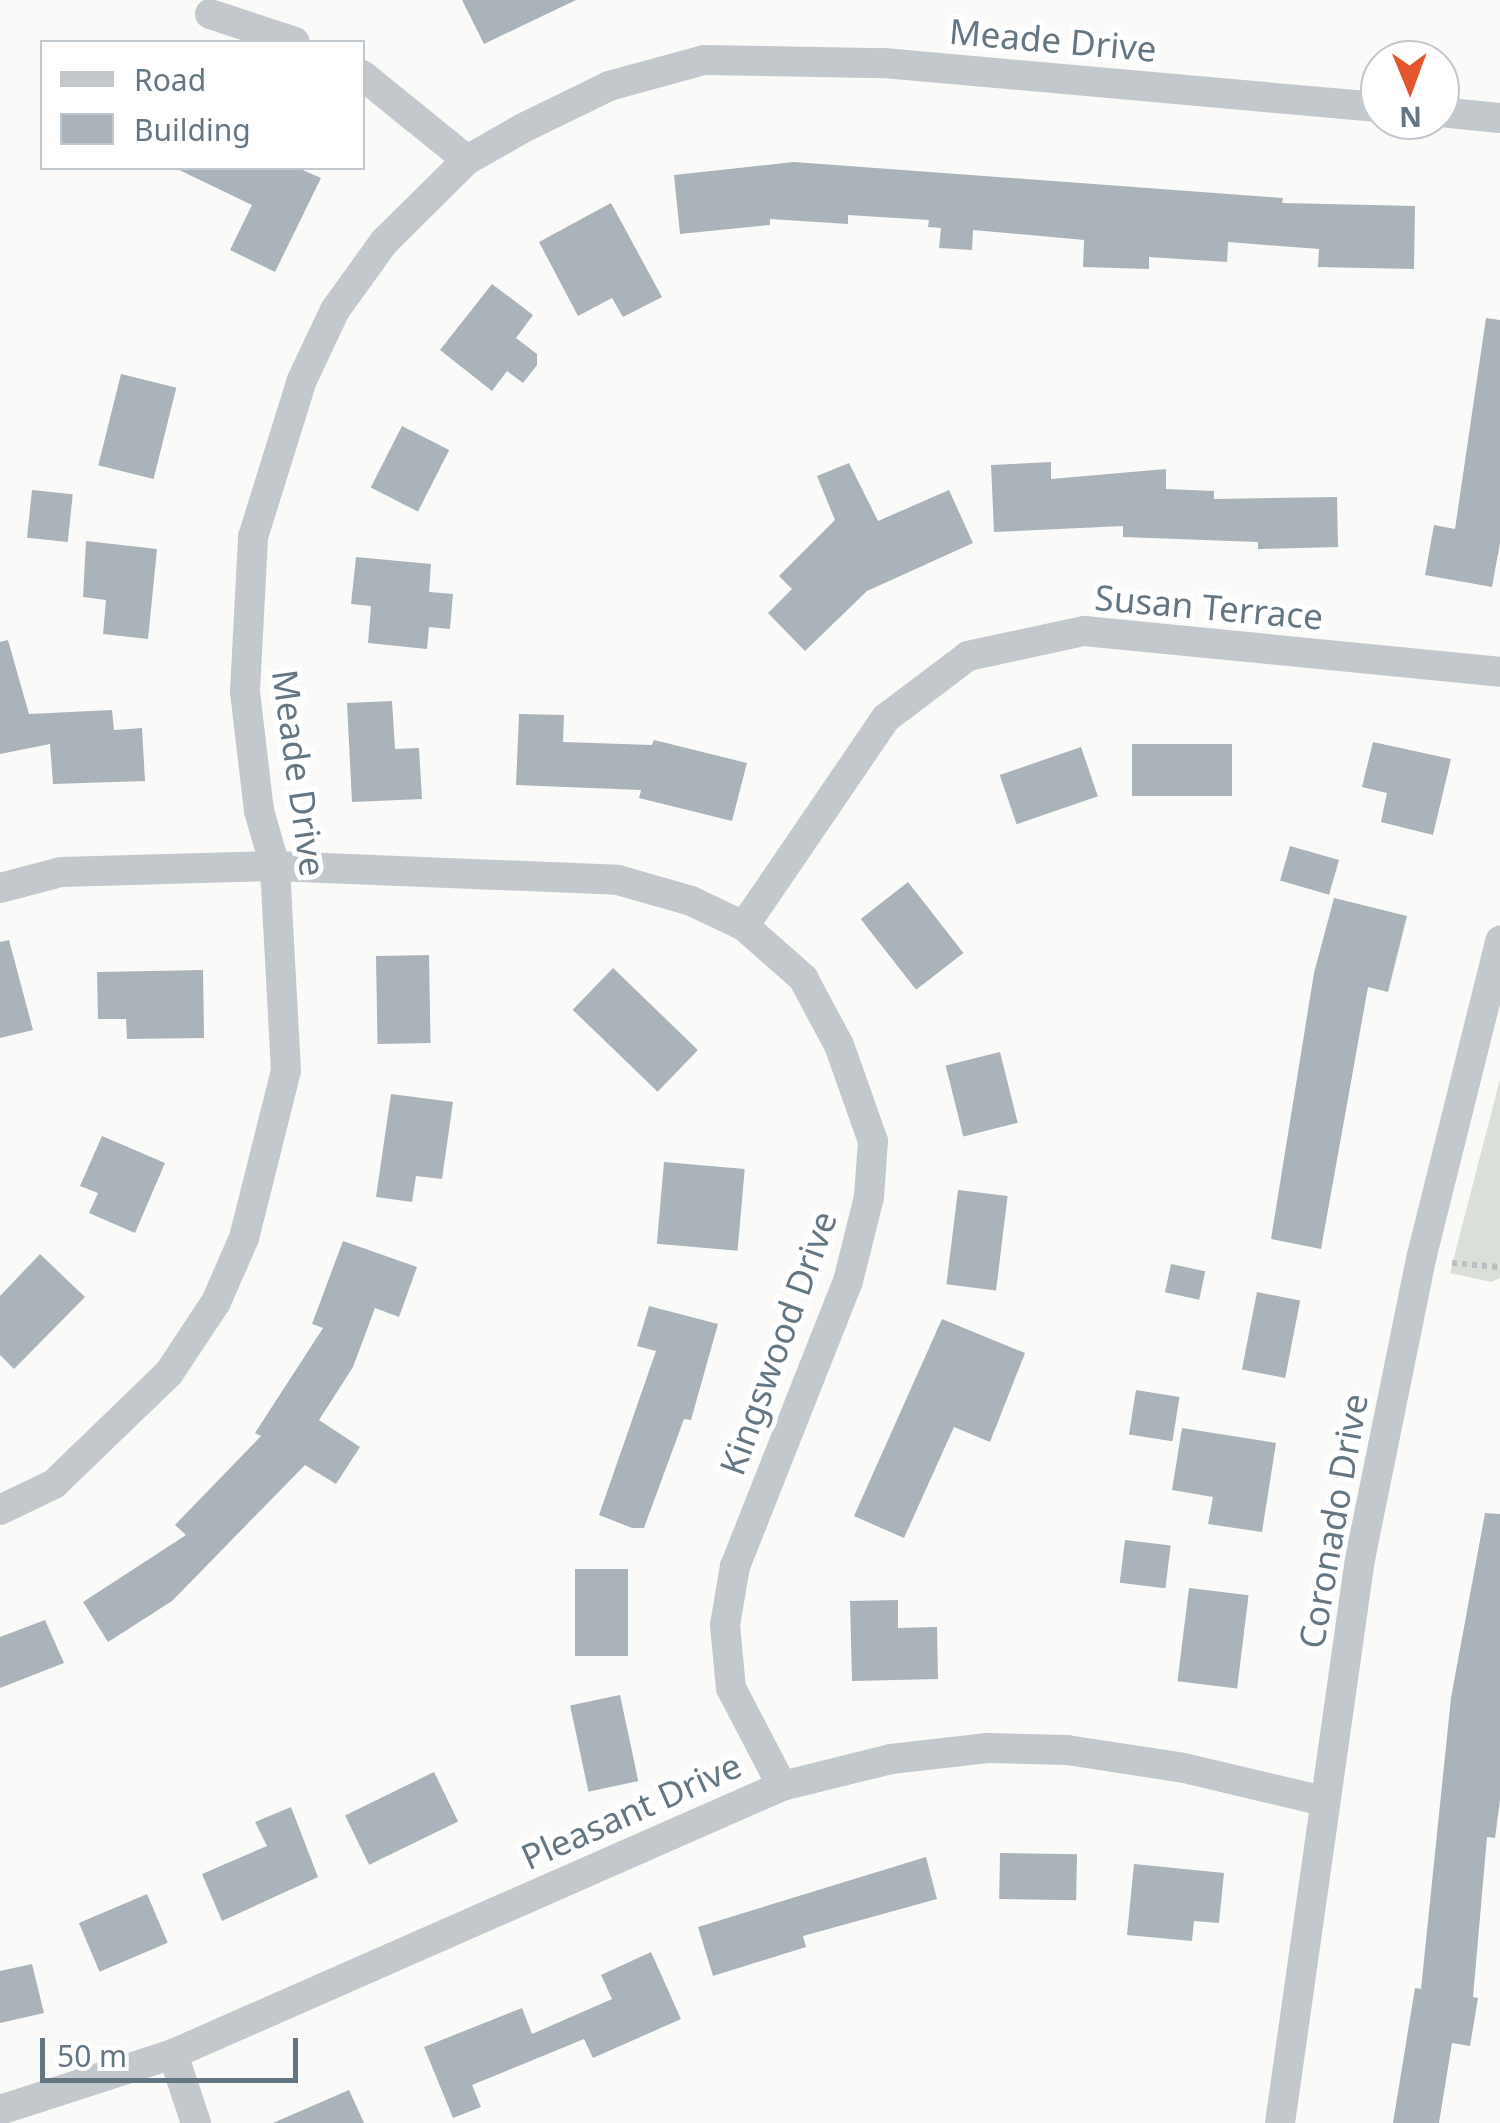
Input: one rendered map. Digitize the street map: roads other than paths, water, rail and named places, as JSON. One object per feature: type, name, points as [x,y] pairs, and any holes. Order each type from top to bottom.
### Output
[{"type":"street","points":[[210,14],[289,40]]},
{"type":"street","name":"Meade Drive","points":[[0,1510],[54,1484],[169,1373],[216,1302],[244,1238],[286,1071],[275,866],[259,810],[245,691],[254,537],[277,448],[334,310],[384,242],[466,160],[609,86],[704,60],[884,63],[1360,105]]},
{"type":"street","points":[[365,78],[466,160]]},
{"type":"street","points":[[1460,114],[1500,118]]},
{"type":"street","name":"Susan Terrace","points":[[744,926],[886,718],[968,656],[1084,631],[1500,672]]},
{"type":"street","name":"Kingswood Drive","points":[[0,888],[62,872],[275,866],[618,880],[744,926],[803,978],[839,1045],[873,1142],[869,1197],[848,1282],[735,1566],[725,1625],[731,1688],[782,1786]]},
{"type":"street","name":"Coronado Drive","points":[[1280,2123],[1360,1559],[1422,1256],[1500,941]]},
{"type":"street","name":"Pleasant Drive","points":[[0,2110],[173,2054],[782,1786],[891,1758],[987,1748],[1068,1750],[1184,1768],[1324,1801]]},
{"type":"street","points":[[173,2054],[196,2123]]}]
